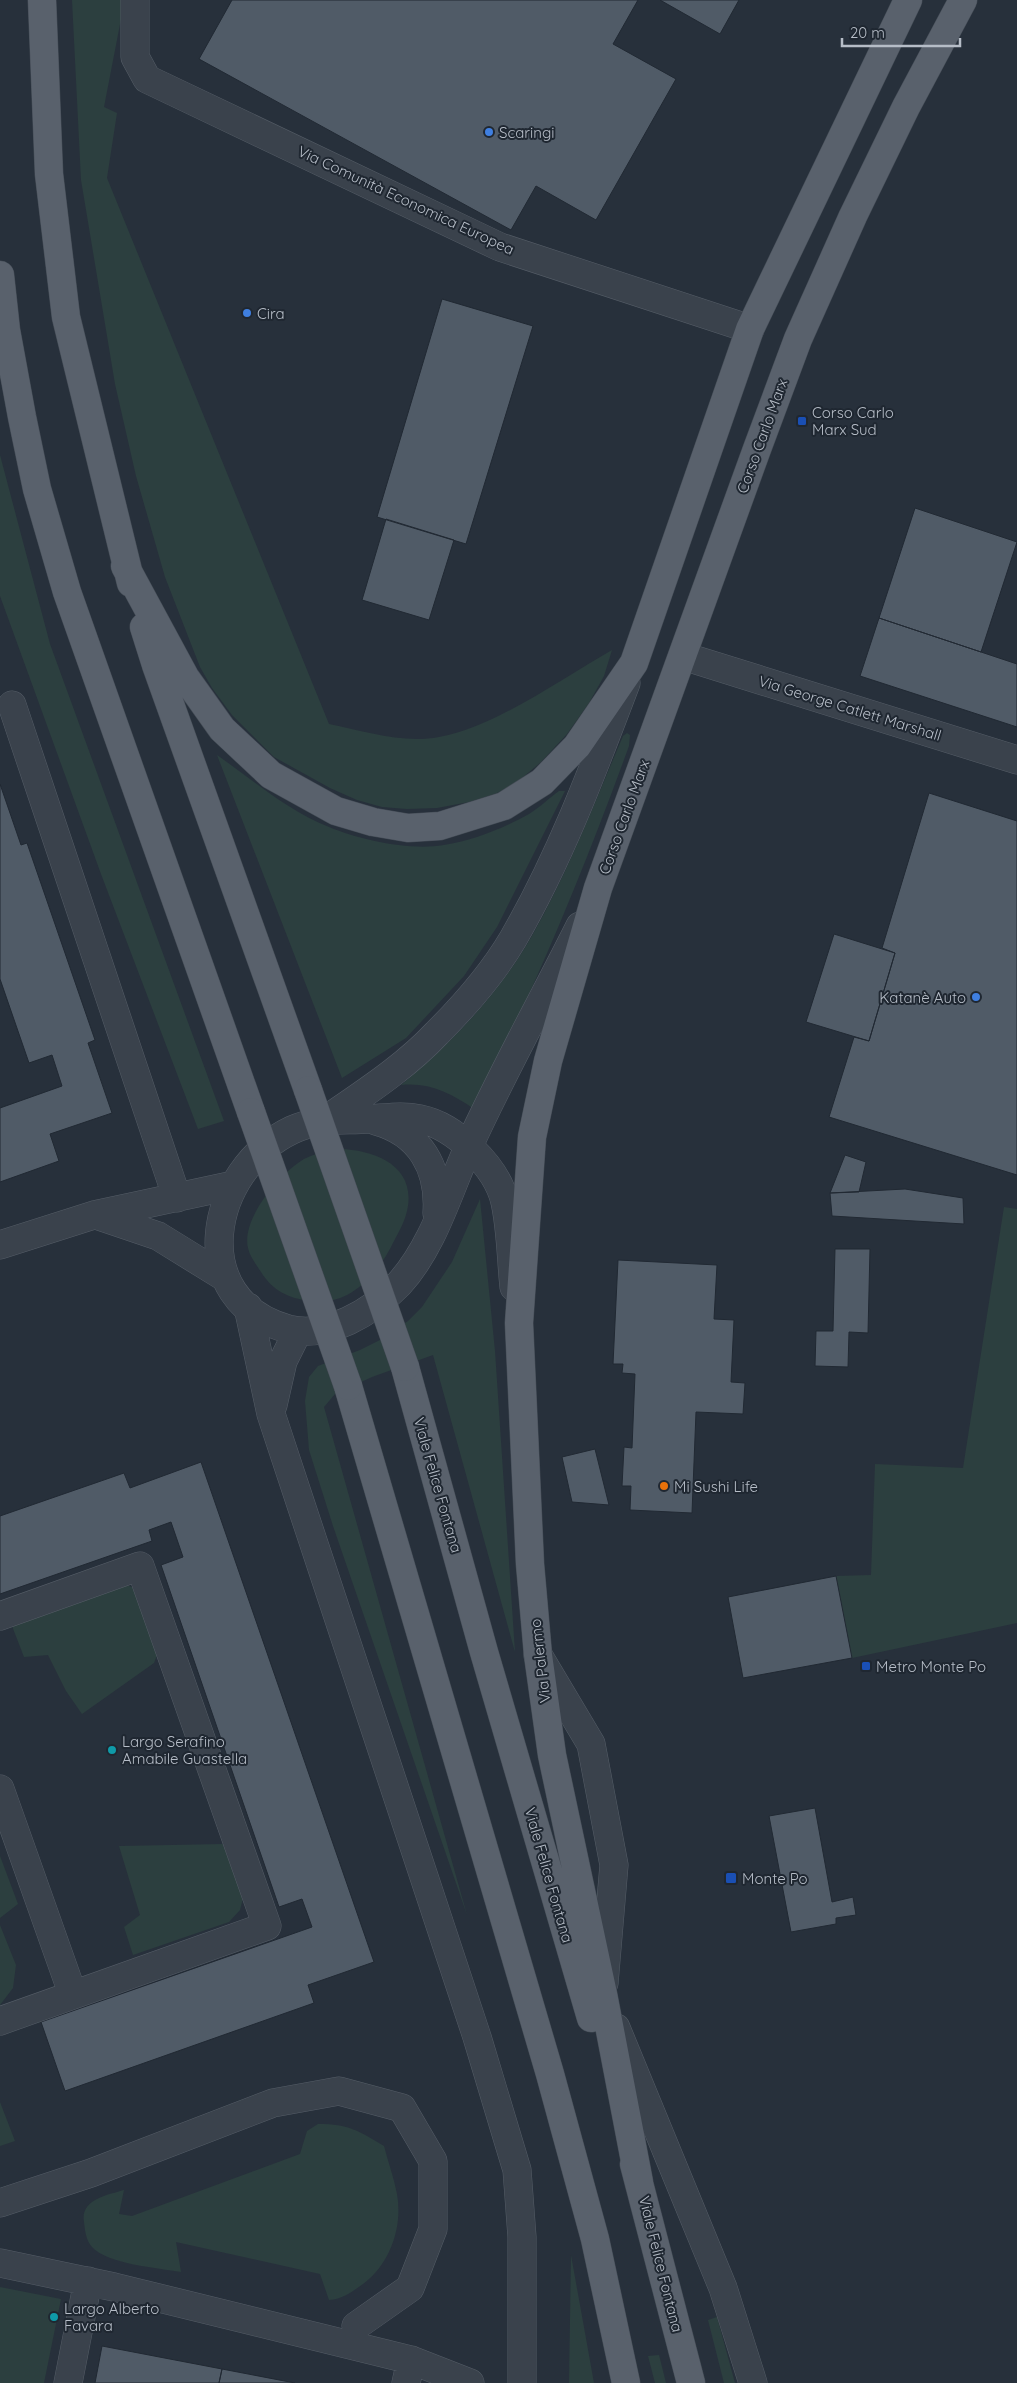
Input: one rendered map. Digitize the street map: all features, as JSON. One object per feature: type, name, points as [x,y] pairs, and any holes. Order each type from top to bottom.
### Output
[{"type":"main road","points":[[42,0],[49,174],[66,317],[126,566],[185,677],[222,729],[271,775],[336,811],[373,822],[408,828],[440,826],[504,806],[542,782],[577,746],[634,663],[750,329],[908,0]]},
{"type":"main road","name":"Corso Carlo Marx","points":[[519,1323],[532,1137],[548,1061],[598,888],[756,449],[798,339],[853,216],[902,116],[963,0]]},
{"type":"main road","points":[[0,274],[6,330],[37,489],[67,592],[348,1386],[550,2074],[595,2239],[626,2383]]},
{"type":"main road","name":"Viale Felice Fontana","points":[[126,566],[156,665],[405,1367],[534,1823],[639,2182],[691,2383]]},
{"type":"main road","name":"Via Palermo","points":[[519,1323],[530,1564],[538,1655],[552,1755],[603,1994],[639,2182]]},
{"type":"street","name":"Via Comunità Economica Europea","points":[[136,0],[135,57],[147,79],[500,247],[750,329]]},
{"type":"street","name":"Via George Catlett Marshall","points":[[683,656],[1017,760]]},
{"type":"street","points":[[598,888],[469,1146],[423,1251],[400,1283],[370,1308],[335,1326],[316,1331],[298,1331],[263,1318],[248,1307],[236,1294],[226,1278],[220,1254],[218,1230],[226,1199],[234,1185],[251,1161],[273,1141],[290,1131],[327,1119],[396,1071],[437,1034],[475,991],[512,940],[543,883],[584,794],[634,663]]},
{"type":"street","points":[[12,705],[177,1198]]},
{"type":"street","points":[[327,1119],[369,1119],[396,1116],[423,1119],[448,1129],[485,1162],[504,1200],[519,1323]]},
{"type":"street","points":[[369,1119],[388,1124],[404,1133],[418,1145],[428,1161],[436,1178],[438,1197],[437,1216],[431,1234]]},
{"type":"street","points":[[0,1245],[94,1215],[234,1185]]},
{"type":"street","points":[[94,1215],[158,1236],[226,1278]]},
{"type":"street","points":[[248,1307],[271,1414],[477,2037],[517,2170],[522,2237],[522,2383]]},
{"type":"street","points":[[271,1414],[283,1361],[298,1331]]},
{"type":"street","points":[[0,1616],[140,1566],[267,1926],[0,2021]]},
{"type":"street","points":[[538,1655],[591,1744],[614,1864],[603,1994]]},
{"type":"street","points":[[3,1807],[72,1995]]},
{"type":"street","points":[[534,1823],[723,2288],[753,2383]]},
{"type":"street","points":[[0,2203],[91,2173],[273,2103],[340,2091],[402,2108],[433,2161],[433,2229],[410,2288],[356,2326]]},
{"type":"street","points":[[0,2263],[88,2281],[409,2371],[470,2383]]},
{"type":"street","points":[[68,2383],[88,2281]]},
{"type":"shaded area","points":[[72,0],[121,0],[122,14],[104,107],[117,113],[107,178],[329,724],[384,736],[412,739],[439,737],[460,732],[505,713],[612,650],[604,676],[589,703],[567,734],[541,762],[516,783],[495,794],[469,802],[437,808],[407,809],[382,807],[357,800],[330,788],[274,757],[232,715],[212,688],[200,667],[165,577],[136,476],[115,384],[81,180]]},
{"type":"shaded area","points":[[0,455],[50,644],[224,1121],[198,1129],[101,874],[0,596]]},
{"type":"shaded area","points":[[627,733],[630,735],[629,746],[576,884],[538,975],[474,1109],[457,1098],[430,1087],[401,1085],[439,1052],[474,1016],[520,956],[558,886],[623,736]]},
{"type":"shaded area","points":[[217,755],[299,813],[329,827],[370,840],[416,847],[455,843],[499,829],[533,812],[559,791],[565,791],[497,927],[464,976],[406,1038],[342,1078]]},
{"type":"shaded area","points":[[340,1149],[353,1150],[378,1157],[389,1162],[398,1170],[405,1180],[408,1192],[406,1215],[390,1249],[380,1264],[368,1279],[355,1290],[342,1297],[320,1302],[288,1296],[276,1289],[266,1279],[253,1260],[248,1248],[247,1236],[250,1224],[264,1198],[294,1166],[313,1155]]},
{"type":"shaded area","points":[[480,1199],[495,1351],[515,1652],[433,1355],[372,1377],[335,1394],[324,1407],[467,1915],[333,1526],[309,1450],[305,1401],[309,1377],[318,1366],[380,1340],[408,1321],[422,1307],[452,1262]]},
{"type":"shaded area","points":[[1004,1207],[1017,1209],[1017,1623],[852,1658],[836,1576],[871,1575],[875,1464],[963,1468]]},
{"type":"shaded area","points":[[126,1585],[135,1588],[157,1655],[154,1663],[82,1714],[66,1691],[48,1655],[24,1657],[12,1626]]},
{"type":"shaded area","points":[[223,1844],[243,1898],[240,1910],[229,1922],[133,1955],[124,1927],[140,1915],[119,1846]]},
{"type":"shaded area","points":[[0,1856],[18,1904],[0,1918]]},
{"type":"shaded area","points":[[0,1925],[16,1965],[13,1988],[0,2005]]},
{"type":"shaded area","points":[[0,2102],[15,2141],[0,2146]]},
{"type":"shaded area","points":[[318,2124],[338,2125],[353,2129],[384,2146],[397,2194],[398,2219],[396,2232],[387,2255],[381,2266],[372,2276],[347,2295],[329,2300],[320,2274],[176,2242],[181,2272],[109,2258],[99,2253],[88,2241],[84,2214],[86,2208],[97,2199],[124,2190],[119,2214],[132,2216],[300,2154],[307,2131]]},
{"type":"shaded area","points":[[571,2255],[594,2383],[569,2383]]},
{"type":"shaded area","points":[[0,2287],[61,2299],[44,2383],[0,2383]]},
{"type":"shaded area","points":[[717,2317],[735,2383],[724,2383],[708,2320]]},
{"type":"shaded area","points":[[659,2355],[666,2383],[655,2383],[648,2356]]},
{"type":"building","name":"Scaringi","points":[[232,0],[638,0],[613,44],[676,79],[596,220],[536,186],[511,230],[199,59]]},
{"type":"building","points":[[660,0],[739,0],[720,34]]},
{"type":"building","points":[[442,299],[533,326],[466,544],[377,517]]},
{"type":"building","points":[[915,508],[1017,542],[981,652],[879,618]]},
{"type":"building","points":[[386,519],[454,540],[429,620],[362,600]]},
{"type":"building","points":[[879,618],[1017,664],[1017,727],[860,676]]},
{"type":"building","points":[[0,784],[21,845],[27,843],[95,1040],[88,1043],[112,1113],[50,1134],[59,1161],[0,1182],[0,1108],[62,1086],[52,1055],[29,1063],[0,979]]},
{"type":"building","points":[[929,793],[1017,821],[1017,1175],[829,1117],[854,1037],[869,1041],[895,953],[882,948]]},
{"type":"building","points":[[834,934],[895,953],[869,1041],[806,1022]]},
{"type":"building","points":[[845,1155],[866,1162],[859,1192],[830,1193]]},
{"type":"building","points":[[905,1189],[963,1198],[964,1224],[832,1216],[830,1193]]},
{"type":"building","points":[[835,1249],[870,1249],[868,1333],[849,1332],[848,1367],[815,1366],[816,1331],[833,1331]]},
{"type":"building","points":[[618,1260],[717,1265],[714,1319],[734,1320],[731,1382],[745,1383],[743,1414],[696,1412],[692,1513],[630,1510],[631,1486],[622,1486],[624,1447],[632,1448],[635,1374],[622,1373],[623,1364],[613,1364]]},
{"type":"building","points":[[595,1449],[609,1505],[572,1502],[562,1457]]},
{"type":"building","points":[[201,1462],[374,1962],[308,1985],[314,2003],[65,2091],[41,2022],[312,1927],[302,1899],[279,1907],[161,1565],[183,1557],[171,1522],[149,1530],[152,1541],[0,1594],[0,1516],[124,1473],[130,1488]]},
{"type":"building","points":[[836,1576],[852,1658],[743,1678],[728,1597]]},
{"type":"building","points":[[815,1808],[832,1902],[853,1897],[856,1915],[836,1918],[836,1924],[791,1932],[769,1816]]},
{"type":"building","points":[[102,2346],[222,2369],[219,2383],[95,2383]]},
{"type":"building","points":[[222,2369],[295,2383],[219,2383]]},
{"type":"place","name":"Scaringi","points":[[489,132]]},
{"type":"place","name":"Cira","points":[[247,313]]},
{"type":"place","name":"Corso Carlo Marx Sud","points":[[802,421]]},
{"type":"place","name":"Katanè Auto","points":[[976,997]]},
{"type":"place","name":"Mi Sushi Life","points":[[664,1486]]},
{"type":"place","name":"Metro Monte Po","points":[[866,1666]]},
{"type":"place","name":"Largo Serafino Amabile Guastella","points":[[112,1750]]},
{"type":"place","name":"Monte Po","points":[[731,1878]]},
{"type":"place","name":"Largo Alberto Favara","points":[[54,2317]]}]
